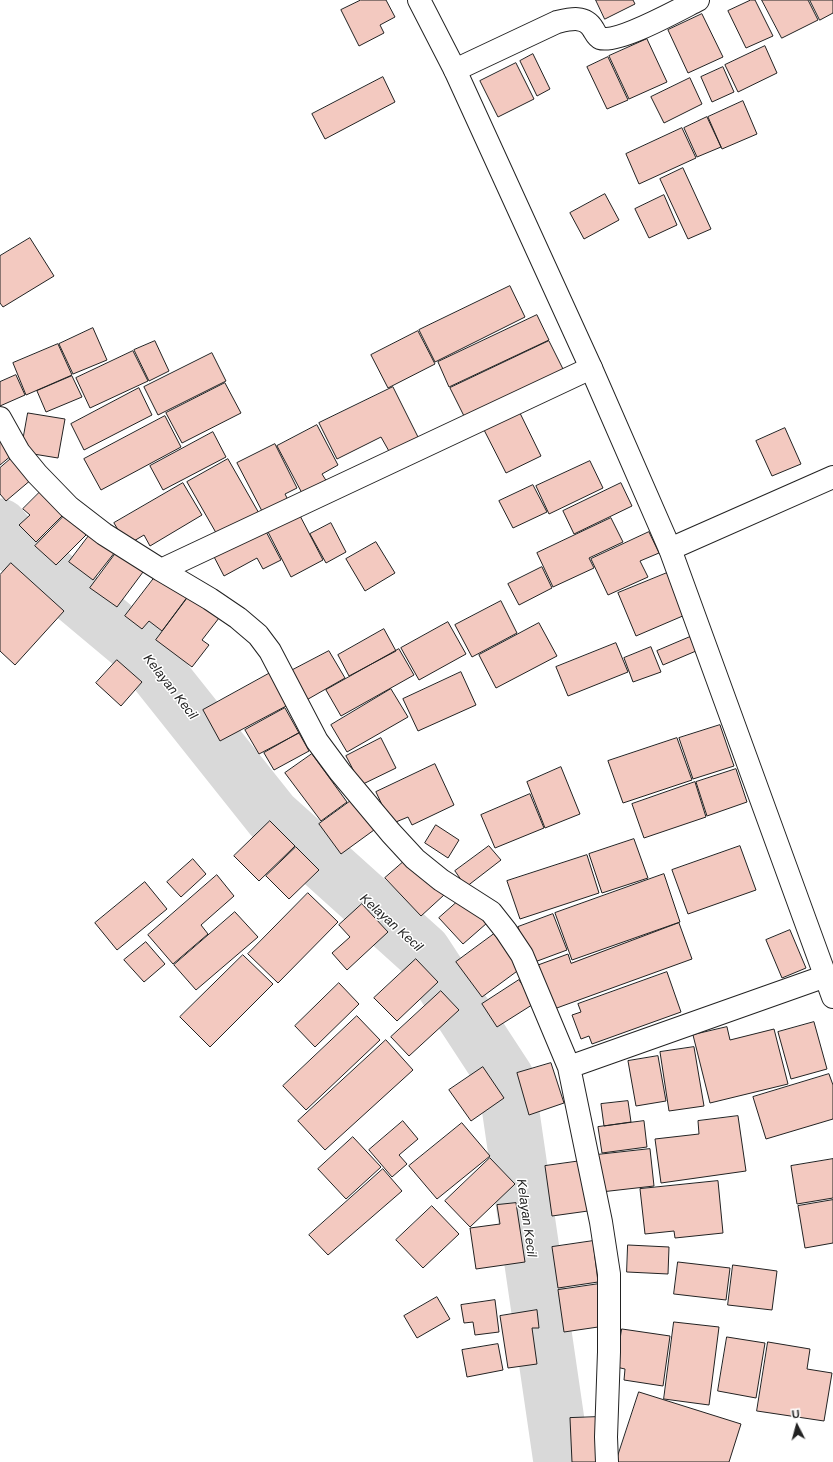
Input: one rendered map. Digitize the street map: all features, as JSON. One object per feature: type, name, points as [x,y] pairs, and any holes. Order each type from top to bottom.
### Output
[{"type":"street","points":[[419,0],[455,70],[591,368],[670,549],[833,997]]},
{"type":"street","points":[[455,70],[556,22],[572,19],[583,20],[590,24],[597,36],[601,38],[617,38],[698,0]]},
{"type":"street","points":[[161,570],[591,368]]},
{"type":"street","points":[[0,418],[20,452],[37,474],[69,507],[104,534],[210,599],[238,618],[258,635],[270,651],[317,741],[340,772],[391,833],[415,859],[441,880],[491,912],[522,955],[569,1066],[601,1222],[609,1274],[609,1352],[606,1437],[607,1462]]},
{"type":"street","points":[[670,549],[833,477]]},
{"type":"street","points":[[569,1066],[826,976]]},
{"type":"building","points":[[361,0],[386,0],[395,17],[380,25],[384,33],[359,46],[341,10]]},
{"type":"building","points":[[596,0],[633,0],[635,4],[605,19]]},
{"type":"building","points":[[751,0],[755,0],[773,36],[746,48],[728,11]]},
{"type":"building","points":[[762,0],[808,0],[818,20],[782,38]]},
{"type":"building","points":[[810,0],[833,0],[833,13],[820,20]]},
{"type":"building","points":[[702,14],[723,57],[688,73],[668,30]]},
{"type":"building","points":[[647,39],[667,82],[629,99],[609,56]]},
{"type":"building","points":[[765,46],[777,73],[738,92],[725,65]]},
{"type":"building","points":[[533,54],[550,89],[537,96],[520,61]]},
{"type":"building","points":[[608,57],[628,100],[607,109],[587,67]]},
{"type":"building","points":[[516,63],[534,99],[498,117],[480,81]]},
{"type":"building","points":[[723,67],[734,92],[712,102],[701,77]]},
{"type":"building","points":[[383,77],[395,102],[325,139],[312,114]]},
{"type":"building","points":[[690,78],[702,104],[664,123],[651,97]]},
{"type":"building","points":[[743,101],[757,134],[722,149],[708,117]]},
{"type":"building","points":[[707,117],[721,147],[697,157],[684,128]]},
{"type":"building","points":[[682,128],[696,158],[639,184],[626,154]]},
{"type":"building","points":[[683,168],[711,229],[688,239],[660,179]]},
{"type":"building","points":[[605,194],[619,220],[584,239],[570,213]]},
{"type":"building","points":[[664,195],[677,225],[649,238],[635,209]]},
{"type":"building","points":[[30,238],[54,276],[3,307],[0,303],[0,256]]},
{"type":"building","points":[[510,286],[525,317],[435,362],[419,330]]},
{"type":"building","points":[[537,315],[549,340],[449,387],[438,362]]},
{"type":"building","points":[[93,328],[107,360],[73,374],[59,344]]},
{"type":"building","points":[[418,331],[435,364],[388,388],[371,355]]},
{"type":"building","points":[[155,341],[169,371],[149,381],[134,350]]},
{"type":"building","points":[[549,341],[564,371],[465,418],[450,388]]},
{"type":"building","points":[[58,344],[72,375],[26,395],[13,363]]},
{"type":"building","points":[[133,351],[148,381],[90,408],[76,378]]},
{"type":"building","points":[[212,353],[226,381],[158,415],[144,387]]},
{"type":"building","points":[[16,375],[25,395],[0,406],[0,382]]},
{"type":"building","points":[[72,376],[82,397],[46,412],[37,391]]},
{"type":"building","points":[[225,383],[241,413],[182,443],[166,413]]},
{"type":"building","points":[[393,387],[419,439],[390,453],[381,437],[337,459],[319,423]]},
{"type":"building","points":[[139,388],[152,415],[84,450],[71,424]]},
{"type":"building","points":[[518,409],[541,456],[506,473],[482,426]]},
{"type":"building","points":[[28,413],[65,419],[58,458],[21,452]]},
{"type":"building","points":[[165,416],[181,447],[101,490],[84,459]]},
{"type":"building","points":[[317,425],[338,465],[322,474],[327,482],[303,495],[277,446]]},
{"type":"building","points":[[785,428],[801,464],[772,476],[756,441]]},
{"type":"building","points":[[213,432],[226,457],[163,490],[150,466]]},
{"type":"building","points":[[0,440],[12,455],[0,465]]},
{"type":"building","points":[[275,444],[297,488],[285,494],[288,500],[263,513],[237,463]]},
{"type":"building","points":[[14,456],[32,479],[6,501],[0,494],[0,468]]},
{"type":"building","points":[[228,459],[260,515],[219,538],[187,482]]},
{"type":"building","points":[[590,461],[603,488],[549,514],[536,486]]},
{"type":"building","points":[[183,483],[202,515],[150,546],[144,535],[127,545],[114,523]]},
{"type":"building","points":[[621,483],[632,506],[574,534],[563,511]]},
{"type":"building","points":[[533,485],[547,512],[513,528],[499,501]]},
{"type":"building","points":[[41,491],[64,514],[36,542],[19,525],[30,515],[23,509]]},
{"type":"building","points":[[297,510],[323,560],[291,577],[265,526]]},
{"type":"building","points":[[65,515],[86,535],[56,565],[35,546]]},
{"type":"building","points":[[611,518],[623,542],[589,558],[594,568],[553,587],[537,553]]},
{"type":"building","points":[[331,523],[346,552],[326,563],[310,534]]},
{"type":"building","points":[[262,524],[281,560],[263,569],[257,558],[224,576],[211,551]]},
{"type":"building","points":[[649,532],[659,553],[640,561],[648,577],[608,595],[591,559]]},
{"type":"building","points":[[91,533],[115,552],[93,580],[69,562]]},
{"type":"building","points":[[376,542],[395,573],[365,591],[346,559]]},
{"type":"building","points":[[116,553],[143,572],[117,607],[90,588]]},
{"type":"building","points":[[11,563],[64,611],[15,665],[0,651],[0,575]]},
{"type":"building","points":[[542,567],[552,588],[519,605],[508,584]]},
{"type":"building","points":[[158,573],[188,596],[162,631],[149,621],[142,629],[125,616]]},
{"type":"building","points":[[667,573],[685,615],[636,636],[618,593]]},
{"type":"building","points":[[189,596],[219,618],[202,640],[209,645],[192,667],[156,640]]},
{"type":"building","points":[[501,601],[517,633],[472,657],[455,625]]},
{"type":"building","points":[[448,622],[466,654],[419,680],[401,648]]},
{"type":"building","points":[[539,623],[557,656],[496,688],[479,655]]},
{"type":"building","points":[[384,629],[396,651],[349,676],[338,655]]},
{"type":"building","points":[[690,637],[696,651],[663,665],[657,651]]},
{"type":"building","points":[[616,643],[628,672],[568,696],[556,667]]},
{"type":"building","points":[[651,647],[661,672],[633,682],[624,658]]},
{"type":"building","points":[[399,649],[414,675],[341,716],[326,690]]},
{"type":"building","points":[[329,651],[345,678],[303,702],[287,673]]},
{"type":"building","points":[[117,660],[142,682],[121,706],[96,683]]},
{"type":"building","points":[[272,672],[290,704],[220,741],[203,710]]},
{"type":"building","points":[[461,672],[476,705],[418,731],[403,699]]},
{"type":"building","points":[[391,689],[408,717],[347,752],[331,725]]},
{"type":"building","points":[[285,708],[299,733],[259,754],[245,730]]},
{"type":"building","points":[[720,725],[734,766],[693,779],[679,738]]},
{"type":"building","points":[[299,733],[309,751],[274,770],[264,753]]},
{"type":"building","points":[[381,738],[396,768],[361,785],[346,756]]},
{"type":"building","points":[[677,738],[692,780],[623,803],[608,761]]},
{"type":"building","points":[[312,754],[347,802],[321,821],[285,773]]},
{"type":"building","points":[[435,764],[454,805],[412,825],[408,817],[391,824],[376,792]]},
{"type":"building","points":[[561,767],[580,814],[545,828],[527,782]]},
{"type":"building","points":[[736,769],[747,802],[707,816],[696,782]]},
{"type":"building","points":[[695,782],[706,817],[644,838],[632,804]]},
{"type":"building","points":[[530,794],[544,828],[495,848],[481,815]]},
{"type":"building","points":[[352,800],[374,830],[341,854],[319,824]]},
{"type":"building","points":[[270,821],[295,846],[259,881],[234,856]]},
{"type":"building","points":[[436,825],[459,840],[448,858],[425,843]]},
{"type":"building","points":[[634,839],[648,878],[602,893],[589,854]]},
{"type":"building","points":[[489,846],[501,860],[466,887],[455,871]]},
{"type":"building","points":[[740,846],[756,890],[688,914],[672,870]]},
{"type":"building","points":[[296,847],[319,870],[289,899],[266,876]]},
{"type":"building","points":[[587,855],[599,893],[520,919],[507,881]]},
{"type":"building","points":[[409,857],[444,895],[421,916],[385,878]]},
{"type":"building","points":[[193,859],[206,874],[181,897],[167,882]]},
{"type":"building","points":[[664,874],[680,922],[572,960],[555,913]]},
{"type":"building","points":[[217,875],[234,896],[201,925],[208,934],[173,964],[148,935]]},
{"type":"building","points":[[145,882],[167,909],[117,950],[95,923]]},
{"type":"building","points":[[308,893],[338,922],[278,983],[248,954]]},
{"type":"building","points":[[464,896],[487,923],[463,944],[439,918]]},
{"type":"building","points":[[362,904],[388,932],[347,970],[332,953],[350,937],[339,925]]},
{"type":"building","points":[[235,912],[258,937],[196,990],[174,965]]},
{"type":"building","points":[[553,914],[567,950],[532,963],[518,927]]},
{"type":"building","points":[[679,923],[692,959],[554,1009],[538,965],[568,954],[571,963]]},
{"type":"building","points":[[790,930],[806,968],[782,978],[766,940]]},
{"type":"building","points":[[494,934],[520,969],[482,997],[456,962]]},
{"type":"building","points":[[146,942],[165,964],[144,982],[124,960]]},
{"type":"building","points":[[243,955],[273,984],[210,1047],[180,1017]]},
{"type":"building","points":[[416,959],[438,982],[397,1021],[374,998]]},
{"type":"building","points":[[667,972],[681,1012],[592,1044],[589,1036],[581,1039],[572,1015],[581,1012],[578,1004]]},
{"type":"building","points":[[519,980],[535,1003],[497,1027],[482,1004]]},
{"type":"building","points":[[339,983],[359,1004],[315,1047],[295,1026]]},
{"type":"building","points":[[441,991],[459,1010],[409,1056],[391,1037]]},
{"type":"building","points":[[357,1016],[380,1040],[306,1110],[283,1086]]},
{"type":"building","points":[[814,1022],[827,1069],[791,1079],[778,1032]]},
{"type":"building","points":[[727,1027],[730,1040],[774,1029],[788,1084],[710,1103],[693,1035]]},
{"type":"building","points":[[386,1040],[413,1070],[325,1150],[298,1121]]},
{"type":"building","points":[[694,1047],[704,1106],[669,1111],[660,1052]]},
{"type":"building","points":[[658,1056],[666,1101],[636,1106],[628,1061]]},
{"type":"building","points":[[551,1063],[564,1103],[529,1115],[517,1073]]},
{"type":"building","points":[[483,1067],[504,1098],[471,1121],[449,1090]]},
{"type":"building","points":[[829,1074],[833,1085],[833,1119],[766,1139],[753,1097]]},
{"type":"building","points":[[628,1101],[631,1122],[604,1126],[601,1104]]},
{"type":"building","points":[[738,1116],[746,1171],[661,1183],[655,1139],[699,1134],[698,1121]]},
{"type":"building","points":[[403,1121],[418,1139],[399,1155],[407,1164],[392,1177],[369,1150]]},
{"type":"building","points":[[644,1121],[647,1147],[602,1153],[598,1127]]},
{"type":"building","points":[[462,1123],[490,1156],[437,1199],[409,1166]]},
{"type":"building","points":[[353,1137],[381,1167],[346,1199],[318,1169]]},
{"type":"building","points":[[650,1149],[654,1186],[601,1192],[596,1155]]},
{"type":"building","points":[[490,1158],[515,1184],[470,1227],[445,1201]]},
{"type":"building","points":[[833,1159],[833,1198],[797,1204],[791,1166]]},
{"type":"building","points":[[581,1161],[588,1211],[552,1216],[545,1166]]},
{"type":"building","points":[[383,1169],[402,1191],[328,1255],[309,1235]]},
{"type":"building","points":[[718,1181],[723,1233],[675,1238],[674,1231],[645,1234],[640,1189]]},
{"type":"building","points":[[833,1200],[833,1243],[805,1248],[798,1206]]},
{"type":"building","points":[[516,1203],[525,1262],[476,1269],[470,1228],[500,1224],[497,1205]]},
{"type":"building","points":[[432,1206],[459,1234],[423,1268],[396,1240]]},
{"type":"building","points":[[593,1241],[598,1282],[558,1288],[552,1247]]},
{"type":"building","points":[[628,1245],[669,1247],[668,1274],[627,1272]]},
{"type":"building","points":[[678,1262],[730,1268],[726,1300],[674,1294]]},
{"type":"building","points":[[733,1265],[777,1271],[772,1310],[728,1305]]},
{"type":"building","points":[[599,1284],[605,1326],[564,1332],[558,1290]]},
{"type":"building","points":[[437,1297],[450,1319],[417,1338],[404,1316]]},
{"type":"building","points":[[495,1300],[499,1332],[475,1335],[473,1322],[464,1323],[461,1305]]},
{"type":"building","points":[[537,1310],[539,1328],[532,1328],[537,1364],[508,1368],[500,1316]]},
{"type":"building","points":[[674,1322],[719,1327],[709,1405],[664,1399]]},
{"type":"building","points":[[622,1329],[670,1336],[663,1386],[624,1380],[625,1369],[616,1367]]},
{"type":"building","points":[[727,1337],[765,1343],[756,1398],[718,1391]]},
{"type":"building","points":[[768,1342],[810,1349],[807,1369],[832,1373],[824,1421],[757,1411]]},
{"type":"building","points":[[498,1344],[503,1370],[467,1377],[462,1350]]},
{"type":"building","points":[[639,1392],[741,1424],[729,1462],[616,1462]]},
{"type":"building","points":[[598,1417],[600,1462],[572,1462],[570,1418]]},
{"type":"waterway","name":"Kelayan Kecil","points":[[0,527],[16,546],[139,649],[272,816],[423,952],[506,1079],[562,1462]]}]
